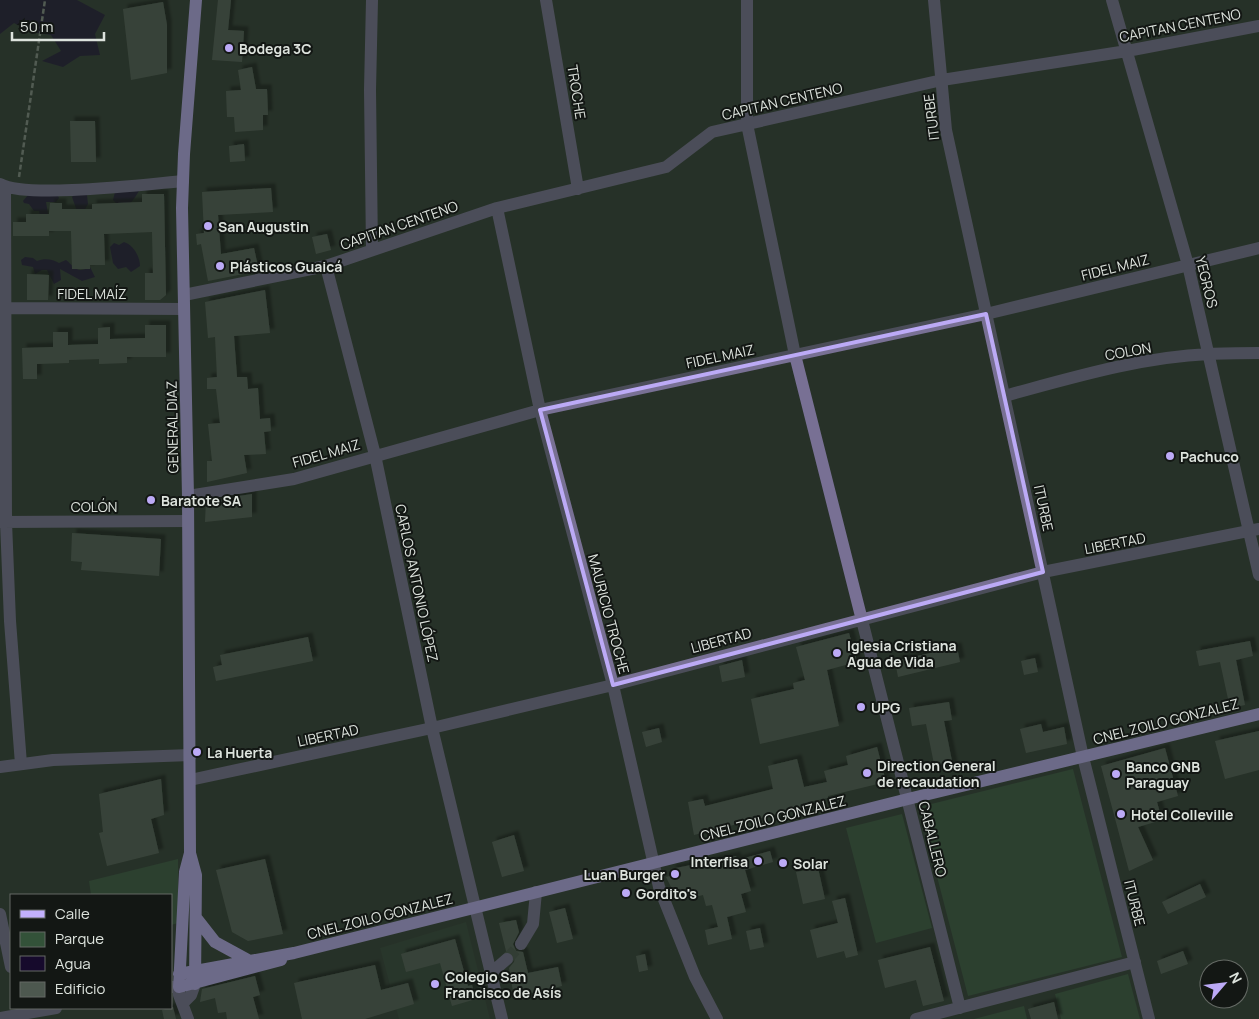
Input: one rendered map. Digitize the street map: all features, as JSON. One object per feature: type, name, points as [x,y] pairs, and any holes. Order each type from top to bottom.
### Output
[{"type":"main road","name":"GENERAL DIAZ","points":[[190,853],[191,755],[183,181],[196,0]]},
{"type":"main road","name":"CNEL ZOILO GONZALEZ","points":[[175,982],[195,970],[294,953],[908,799],[1259,714]]},
{"type":"main road","points":[[190,853],[196,875],[195,984]]},
{"type":"main road","points":[[175,982],[185,872],[190,853]]},
{"type":"main road","points":[[197,918],[215,942],[248,960]]},
{"type":"main road","name":"CNEL ZOILO GONZALEZ","points":[[175,982],[195,984],[271,964],[294,953]]},
{"type":"street","points":[[372,0],[370,90],[372,250]]},
{"type":"street","name":"TROCHE","points":[[546,0],[578,189]]},
{"type":"street","name":"CABALLERO","points":[[747,0],[747,124],[795,355],[960,1008]]},
{"type":"street","name":"ITURBE","points":[[934,0],[946,130],[1083,757],[1149,1019]]},
{"type":"street","name":"YEGROS","points":[[1112,0],[1188,265],[1208,354],[1254,530],[1259,575]]},
{"type":"street","name":"CAPITAN CENTENO","points":[[184,295],[326,266],[497,208],[666,167],[712,132],[942,80],[1127,51],[1259,26]]},
{"type":"street","points":[[21,764],[3,522],[3,308],[7,187],[81,190],[183,181]]},
{"type":"street","name":"MAURICIO TROCHE","points":[[497,208],[540,410],[613,685],[659,887],[695,976],[717,1019]]},
{"type":"street","name":"FIDEL MAIZ","points":[[188,496],[294,479],[540,410],[986,314],[1259,248]]},
{"type":"street","name":"CARLOS ANTONIO LÓPEZ","points":[[326,266],[375,455],[432,728],[502,1019]]},
{"type":"street","name":"FIDEL MAÍZ","points":[[3,308],[184,309]]},
{"type":"street","name":"COLON","points":[[1004,396],[1092,373],[1208,354],[1259,353]]},
{"type":"street","name":"COLÓN","points":[[3,522],[188,521]]},
{"type":"street","name":"LIBERTAD","points":[[190,780],[432,728],[613,685],[1043,572],[1254,530]]},
{"type":"street","points":[[0,767],[52,760],[191,755]]},
{"type":"street","points":[[522,944],[532,924],[536,892]]},
{"type":"street","points":[[0,914],[10,962]]},
{"type":"street","points":[[491,973],[507,959]]},
{"type":"street","points":[[916,1019],[1134,962]]},
{"type":"street","points":[[175,982],[188,1019]]},
{"type":"street","points":[[183,1003],[192,996],[195,984]]},
{"type":"street","points":[[0,1018],[21,1011],[45,1009]]},
{"type":"path","points":[[7,187],[46,0]]},
{"type":"highlighted area","points":[[986,314],[1043,572],[613,685],[540,410]]},
{"type":"shaded area","name":"Colegio San Francisco de Asís","points":[[466,922],[490,1019],[399,1019],[380,948]]},
{"type":"green space","points":[[1073,769],[1122,957],[968,996],[919,807]]},
{"type":"green space","points":[[902,814],[932,928],[876,943],[846,828]]},
{"type":"green space","points":[[178,859],[178,923],[172,925],[172,894],[91,894],[89,881]]},
{"type":"green space","points":[[1128,974],[1140,1019],[1061,1019],[1055,994]]},
{"type":"green space","points":[[1024,1006],[1027,1019],[974,1019]]},
{"type":"water","points":[[0,0],[77,0],[105,15],[95,34],[100,55],[80,56],[63,67],[42,61],[61,51],[51,35],[31,32],[14,23],[0,34]]},
{"type":"water","points":[[54,189],[59,198],[56,202],[46,202],[48,214],[40,216],[39,211],[34,211],[29,204],[23,201],[28,195]]},
{"type":"water","points":[[77,191],[87,195],[88,204],[84,211],[77,211],[72,197]]},
{"type":"water","points":[[139,191],[131,202],[125,206],[117,204],[113,200],[115,192]]},
{"type":"water","points":[[124,242],[133,248],[140,262],[140,266],[131,272],[126,267],[118,269],[113,263],[110,247],[114,243],[119,245]]},
{"type":"water","points":[[25,257],[33,258],[37,261],[48,259],[59,263],[66,260],[79,270],[90,267],[95,277],[82,281],[60,269],[61,280],[54,284],[47,270],[42,270],[35,274],[33,267],[22,265],[21,260]]},
{"type":"building","points":[[218,0],[231,0],[228,30],[244,31],[242,62],[212,60]]},
{"type":"building","points":[[163,2],[167,25],[167,73],[131,80],[123,9]]},
{"type":"building","points":[[252,67],[256,89],[267,89],[268,115],[263,115],[263,130],[235,132],[234,117],[227,117],[226,91],[241,90],[238,70]]},
{"type":"building","points":[[70,121],[95,121],[96,162],[71,162]]},
{"type":"building","points":[[244,144],[245,161],[230,162],[229,146]]},
{"type":"building","points":[[271,188],[273,212],[218,215],[221,254],[254,248],[259,271],[208,281],[201,244],[197,245],[196,234],[204,233],[202,192]]},
{"type":"building","points":[[142,194],[164,194],[166,295],[160,300],[145,300],[145,273],[153,273],[152,232],[104,234],[105,265],[90,265],[90,269],[72,269],[71,231],[49,231],[49,236],[13,236],[13,222],[26,222],[26,214],[49,214],[50,203],[62,203],[62,209],[92,209],[92,204],[142,202]]},
{"type":"building","points":[[327,234],[331,250],[316,254],[312,237]]},
{"type":"building","points":[[27,274],[49,275],[48,300],[27,300]]},
{"type":"building","points":[[265,290],[270,333],[234,336],[237,377],[247,377],[248,389],[258,388],[260,419],[270,418],[271,431],[264,432],[266,454],[244,455],[247,473],[207,482],[207,461],[212,461],[208,424],[220,423],[216,389],[207,389],[207,378],[217,377],[215,337],[208,338],[205,302]]},
{"type":"building","points":[[145,325],[166,325],[166,357],[127,357],[127,363],[99,364],[99,359],[69,360],[69,363],[37,364],[37,379],[23,379],[22,348],[53,347],[53,332],[68,332],[68,345],[98,344],[98,328],[110,327],[110,339],[145,338]]},
{"type":"building","points":[[252,494],[252,517],[205,522],[206,501]]},
{"type":"building","points":[[72,533],[161,539],[159,576],[81,570],[82,562],[71,561]]},
{"type":"building","points":[[849,633],[857,662],[827,670],[839,726],[760,744],[751,699],[794,689],[793,683],[805,680],[796,647]]},
{"type":"building","points":[[308,637],[313,661],[216,681],[213,667],[222,665],[220,655]]},
{"type":"building","points":[[1250,641],[1253,656],[1236,660],[1245,705],[1230,708],[1220,662],[1199,666],[1196,651]]},
{"type":"building","points":[[957,647],[960,662],[898,677],[895,661]]},
{"type":"building","points":[[1035,658],[1038,672],[1024,675],[1021,661]]},
{"type":"building","points":[[742,660],[745,677],[722,682],[719,666]]},
{"type":"building","points":[[949,702],[952,720],[944,721],[953,766],[935,769],[926,724],[912,726],[909,708]]},
{"type":"building","points":[[1041,724],[1043,732],[1064,727],[1067,744],[1026,753],[1020,729]]},
{"type":"building","points":[[659,728],[662,742],[646,747],[642,732]]},
{"type":"building","points":[[1259,731],[1259,770],[1225,779],[1215,741]]},
{"type":"building","points":[[877,747],[886,782],[808,802],[809,806],[694,835],[688,802],[703,799],[705,806],[773,789],[768,766],[797,759],[804,787],[827,782],[824,771],[848,765],[846,756]]},
{"type":"building","points":[[1165,748],[1178,796],[1157,802],[1162,820],[1138,827],[1153,860],[1129,871],[1101,766]]},
{"type":"building","points":[[161,779],[164,815],[151,819],[159,853],[107,866],[99,833],[103,832],[99,794]]},
{"type":"building","points":[[514,835],[524,871],[502,877],[492,842]]},
{"type":"building","points":[[770,851],[773,862],[745,870],[751,891],[741,894],[746,912],[727,917],[732,939],[708,945],[705,930],[718,927],[712,905],[706,906],[703,895],[683,900],[680,890],[674,893],[666,877],[673,875],[671,869],[736,856],[737,860]]},
{"type":"building","points":[[265,859],[283,934],[248,941],[232,932],[216,870]]},
{"type":"building","points":[[818,868],[825,899],[803,904],[796,872]]},
{"type":"building","points":[[1200,884],[1206,897],[1168,914],[1162,902]]},
{"type":"building","points":[[845,898],[858,955],[846,958],[844,951],[817,958],[810,930],[838,923],[832,901]]},
{"type":"building","points":[[565,908],[573,939],[557,943],[549,912]]},
{"type":"building","points":[[516,920],[519,932],[513,944],[516,951],[523,952],[528,973],[558,967],[562,986],[514,997],[509,968],[514,962],[515,957],[506,951],[499,923]]},
{"type":"building","points":[[760,928],[764,947],[750,950],[746,931]]},
{"type":"building","points":[[455,939],[468,986],[472,985],[476,999],[452,1006],[440,963],[406,972],[401,954]]},
{"type":"building","points":[[930,947],[944,1001],[923,1006],[916,980],[885,988],[878,960]]},
{"type":"building","points":[[1183,951],[1188,964],[1161,974],[1157,961]]},
{"type":"building","points":[[645,954],[648,970],[639,972],[636,956]]},
{"type":"building","points":[[375,965],[381,990],[408,983],[414,1004],[365,1019],[302,1019],[294,983]]},
{"type":"building","points":[[255,976],[260,995],[253,997],[259,1019],[227,1019],[226,1012],[218,1013],[215,998],[200,1002],[202,989]]},
{"type":"building","points":[[1054,1002],[1058,1019],[1031,1019],[1028,1009]]},
{"type":"building","points":[[172,1007],[176,1019],[164,1019],[162,1010],[172,1009]]},
{"type":"tunnel","points":[[507,959],[521,944]]},
{"type":"place","name":"Bodega 3C","points":[[229,48]]},
{"type":"place","name":"San Augustin","points":[[208,226]]},
{"type":"place","name":"Plásticos Guaicá","points":[[220,266]]},
{"type":"place","name":"Pachuco","points":[[1170,456]]},
{"type":"place","name":"Baratote SA","points":[[151,500]]},
{"type":"place","name":"Iglesia Cristiana Agua de Vida","points":[[837,653]]},
{"type":"place","name":"UPG","points":[[861,707]]},
{"type":"place","name":"La Huerta","points":[[197,752]]},
{"type":"place","name":"Direction General de recaudation","points":[[867,773]]},
{"type":"place","name":"Banco GNB Paraguay","points":[[1116,774]]},
{"type":"place","name":"Hotel Colleville","points":[[1121,814]]},
{"type":"place","name":"Interfisa","points":[[758,861]]},
{"type":"place","name":"Solar","points":[[783,863]]},
{"type":"place","name":"Luan Burger","points":[[675,874]]},
{"type":"place","name":"Gordito's","points":[[626,893]]},
{"type":"place","name":"Colegio San Francisco de Asís","points":[[435,984]]}]
